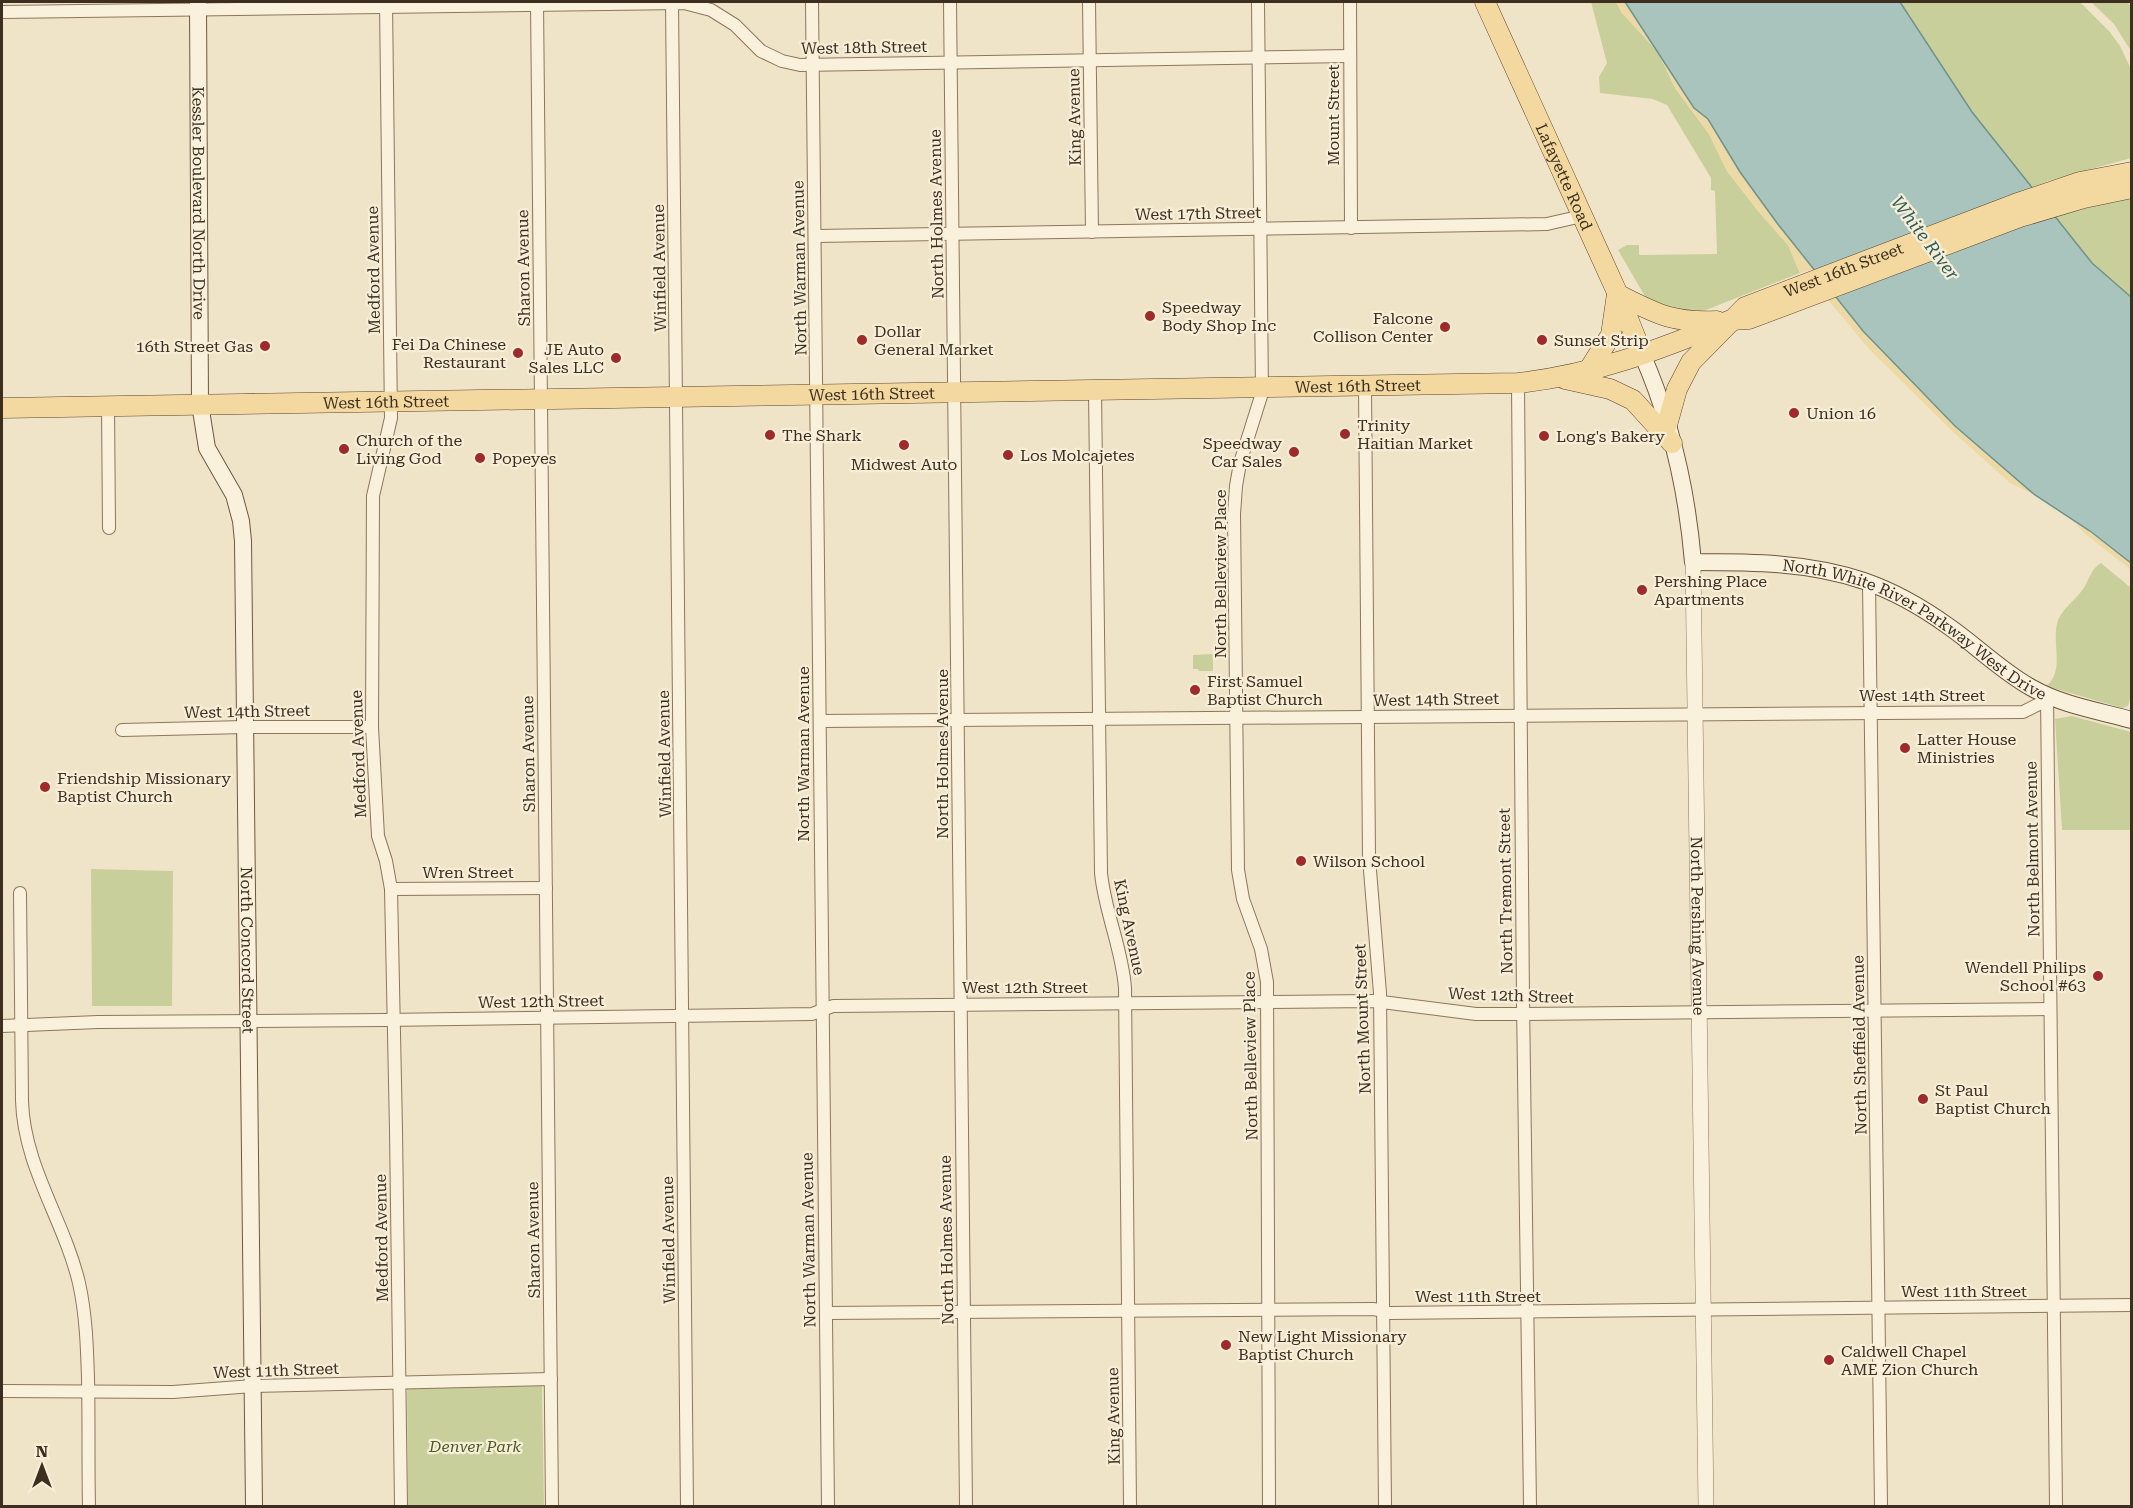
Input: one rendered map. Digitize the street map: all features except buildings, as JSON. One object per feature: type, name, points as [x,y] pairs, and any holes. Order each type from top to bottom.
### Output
[{"type":"main road","name":"Lafayette Road","points":[[1485,2],[1642,354]]},
{"type":"main road","name":"Kessler Boulevard North Drive","points":[[198,5],[200,404]]},
{"type":"main road","name":"West 16th Street","points":[[2,408],[1518,383],[1559,378],[1642,354],[1731,320],[1745,307],[1767,305],[2015,204],[2082,190],[2132,172]]},
{"type":"main road","name":"West 16th Street","points":[[2082,190],[2132,188]]},
{"type":"main road","points":[[1588,371],[1611,335],[1617,294],[1670,319],[1692,322],[1731,320]]},
{"type":"main road","points":[[1670,434],[1677,389],[1691,362],[1731,320]]},
{"type":"main road","name":"North Pershing Avenue","points":[[1642,354],[1661,402],[1670,434],[1684,493],[1693,562]]},
{"type":"main road","points":[[1559,378],[1610,389],[1634,400],[1670,434]]},
{"type":"main road","name":"North Concord Street","points":[[200,404],[207,448],[230,486],[241,521],[254,1506]]},
{"type":"main road","name":"North White River Parkway West Drive","points":[[1693,562],[1767,562],[1796,565],[1869,583],[1932,615],[2014,677],[2047,696],[2132,720]]},
{"type":"street","name":"West 18th Street","points":[[2,12],[38,7],[672,2],[711,9],[727,19],[754,45],[773,58],[796,65],[1349,56]]},
{"type":"street","name":"Winfield Avenue","points":[[672,2],[687,1506]]},
{"type":"street","name":"North Warman Avenue","points":[[812,2],[828,1506]]},
{"type":"street","name":"North Holmes Avenue","points":[[950,2],[966,1506]]},
{"type":"street","name":"King Avenue","points":[[1089,2],[1092,232]]},
{"type":"street","name":"North Belleview Place","points":[[1258,2],[1262,388],[1260,401],[1242,454],[1235,495],[1238,870],[1244,903],[1264,963],[1267,1001],[1269,1506]]},
{"type":"street","name":"Mount Street","points":[[1350,2],[1351,228]]},
{"type":"street","name":"Sharon Avenue","points":[[537,3],[552,1506]]},
{"type":"street","name":"Medford Avenue","points":[[386,4],[391,401],[390,424],[373,496],[372,727],[378,836],[386,861],[391,889],[401,1506]]},
{"type":"street","name":"West 17th Street","points":[[815,236],[1547,224],[1582,216]]},
{"type":"street","name":"North Tremont Street","points":[[1518,383],[1530,1506]]},
{"type":"street","name":"North Mount Street","points":[[1365,387],[1370,878],[1379,967],[1380,1002],[1385,1506]]},
{"type":"street","name":"King Avenue","points":[[1095,391],[1101,873],[1107,910],[1122,959],[1126,1003],[1130,1506]]},
{"type":"street","points":[[108,406],[109,528]]},
{"type":"street","name":"North Pershing Avenue","points":[[1693,562],[1706,1506]]},
{"type":"street","name":"North Sheffield Avenue","points":[[1869,583],[1881,1506]]},
{"type":"street","name":"West 14th Street","points":[[820,721],[2023,712],[2041,704],[2047,696]]},
{"type":"street","name":"North Belmont Avenue","points":[[2047,696],[2056,1506]]},
{"type":"street","name":"West 14th Street","points":[[122,730],[372,727]]},
{"type":"street","name":"Wren Street","points":[[391,889],[546,888]]},
{"type":"street","points":[[20,893],[23,1124],[34,1165],[79,1283],[86,1324],[88,1506]]},
{"type":"street","name":"West 12th Street","points":[[2,1026],[98,1022],[812,1014],[833,1006],[1267,1001],[1380,1002],[1476,1014],[2050,1009]]},
{"type":"street","name":"West 11th Street","points":[[826,1313],[1374,1309],[1389,1313],[2132,1305]]},
{"type":"street","name":"West 11th Street","points":[[2,1391],[172,1392],[253,1386],[551,1379]]},
{"type":"green space","points":[[1591,2],[1616,2],[1622,13],[1658,52],[1675,88],[1709,134],[1727,171],[1788,245],[1800,273],[1693,313],[1676,313],[1646,298],[1618,250],[1627,245],[1639,245],[1639,255],[1717,254],[1715,191],[1711,190],[1711,178],[1667,105],[1653,99],[1600,93],[1599,77],[1607,63]]},
{"type":"green space","points":[[1900,2],[2080,2],[2109,31],[2120,46],[2131,69],[2131,158],[2048,181],[2032,188],[1972,112]]},
{"type":"green space","points":[[2091,2],[2127,2],[2131,6],[2131,51],[2114,24]]},
{"type":"green space","points":[[2132,198],[2131,297],[2092,263],[2054,215]]},
{"type":"green space","points":[[2101,563],[2131,588],[2132,692],[2128,706],[2122,708],[2046,686],[2052,680],[2057,666],[2056,632],[2059,618],[2082,591],[2093,570]]},
{"type":"green space","points":[[1213,654],[1213,671],[1193,669],[1193,655]]},
{"type":"green space","points":[[2072,716],[2131,732],[2131,830],[2062,830],[2055,719]]},
{"type":"green space","points":[[91,869],[173,871],[172,1006],[92,1006]]},
{"type":"green space","name":"Denver Park","points":[[542,1386],[544,1506],[408,1506],[407,1387]]},
{"type":"sand","points":[[1616,2],[1625,2],[1657,51],[1622,13]]},
{"type":"sand","points":[[1659,54],[1694,108],[1708,119],[1740,172],[1813,269],[1800,273],[1788,245],[1727,171],[1709,134],[1675,88]]},
{"type":"sand","points":[[1836,297],[1863,331],[1955,426],[2035,495],[2010,483],[1950,429],[1869,349],[1828,300]]},
{"type":"sand","points":[[2072,519],[2131,563],[2131,570],[2084,533]]},
{"type":"water","name":"White River","points":[[1625,2],[1900,2],[1972,112],[2092,263],[2131,297],[2131,563],[2090,531],[2035,495],[1955,426],[1863,331],[1777,223],[1740,172],[1708,119],[1694,108]]},
{"type":"place","name":"Speedway Body Shop Inc","points":[[1150,316]]},
{"type":"place","name":"Falcone Collison Center","points":[[1445,327]]},
{"type":"place","name":"Dollar General Market","points":[[862,340]]},
{"type":"place","name":"Sunset Strip","points":[[1542,340]]},
{"type":"place","name":"16th Street Gas","points":[[265,346]]},
{"type":"place","name":"Fei Da Chinese Restaurant","points":[[518,353]]},
{"type":"place","name":"JE Auto Sales LLC","points":[[616,358]]},
{"type":"place","name":"Union 16","points":[[1794,413]]},
{"type":"place","name":"Trinity Haitian Market","points":[[1345,434]]},
{"type":"place","name":"The Shark","points":[[770,435]]},
{"type":"place","name":"Long's Bakery","points":[[1544,436]]},
{"type":"place","name":"Midwest Auto","points":[[904,445]]},
{"type":"place","name":"Church of the Living God","points":[[344,449]]},
{"type":"place","name":"Speedway Car Sales","points":[[1294,452]]},
{"type":"place","name":"Los Molcajetes","points":[[1008,455]]},
{"type":"place","name":"Popeyes","points":[[480,458]]},
{"type":"place","name":"Pershing Place Apartments","points":[[1642,590]]},
{"type":"place","name":"First Samuel Baptist Church","points":[[1195,690]]},
{"type":"place","name":"Latter House Ministries","points":[[1905,748]]},
{"type":"place","name":"Friendship Missionary Baptist Church","points":[[45,787]]},
{"type":"place","name":"Wilson School","points":[[1301,861]]},
{"type":"place","name":"Wendell Philips School #63","points":[[2098,976]]},
{"type":"place","name":"St Paul Baptist Church","points":[[1923,1099]]},
{"type":"place","name":"New Light Missionary Baptist Church","points":[[1226,1345]]},
{"type":"place","name":"Caldwell Chapel AME Zion Church","points":[[1829,1360]]}]
